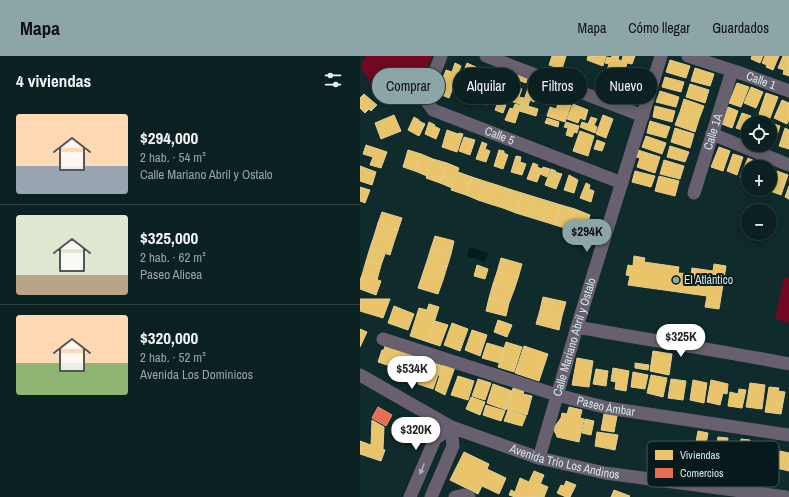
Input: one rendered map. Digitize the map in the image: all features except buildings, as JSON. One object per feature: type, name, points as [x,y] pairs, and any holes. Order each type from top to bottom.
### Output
[{"type":"street","name":"Calle 5","points":[[441,56],[426,94],[428,103],[433,110],[622,182]]},
{"type":"street","points":[[486,56],[643,116]]},
{"type":"street","name":"Calle Mariano Abril y Ostalo","points":[[539,458],[577,327],[661,56]]},
{"type":"street","name":"Calle 1","points":[[688,56],[789,91]]},
{"type":"street","name":"Calle 1A","points":[[694,193],[732,71]]},
{"type":"street","points":[[712,134],[789,165]]},
{"type":"street","points":[[577,327],[789,364]]},
{"type":"street","name":"Paseo Ámbar","points":[[383,339],[557,395],[608,408],[789,435]]},
{"type":"street","name":"Avenida Trío Los Andinos","points":[[360,375],[451,427],[539,458],[605,474],[647,482]]},
{"type":"street","points":[[410,497],[434,440],[451,427]]},
{"type":"street","points":[[431,497],[453,446],[451,427]]},
{"type":"street","name":"Avenida Trío Los Andinos","points":[[677,487],[699,491],[786,497]]},
{"type":"shaded area","points":[[365,56],[432,56],[427,68],[372,68],[372,83],[361,67]]},
{"type":"shaded area","points":[[784,277],[789,278],[789,323],[775,319]]},
{"type":"water","points":[[470,247],[488,253],[485,262],[467,256]]},
{"type":"place","name":"El Atlántico","points":[[676,280]]}]
